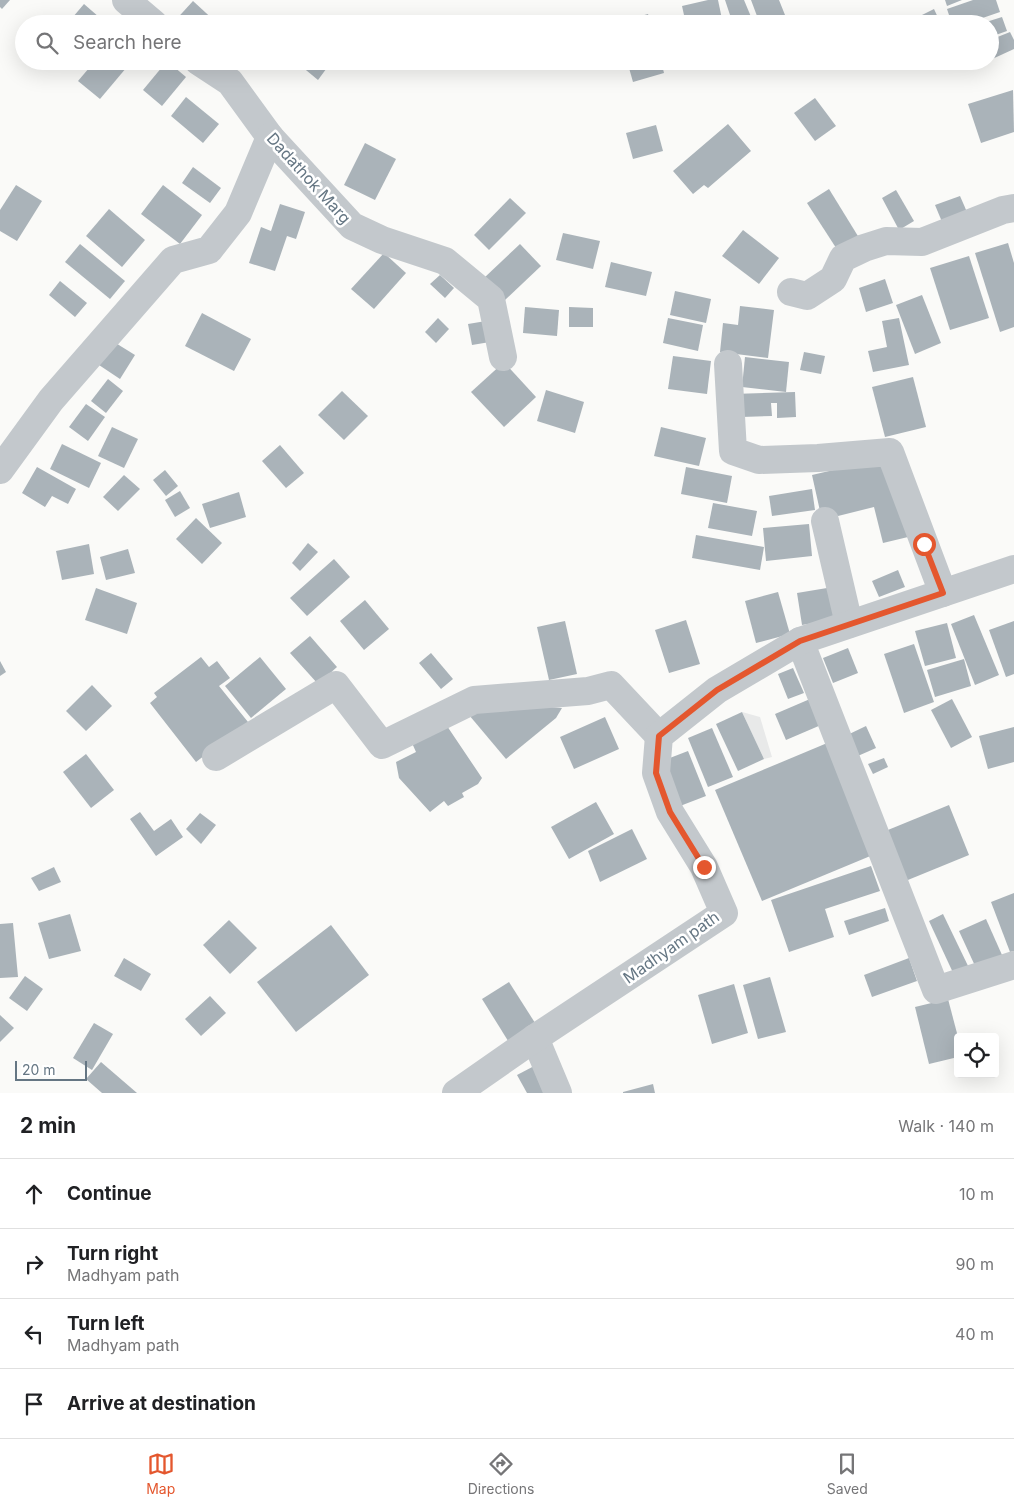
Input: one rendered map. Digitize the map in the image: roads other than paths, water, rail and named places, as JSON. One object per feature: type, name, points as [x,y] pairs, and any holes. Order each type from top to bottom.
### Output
[{"type":"street","points":[[126,0],[144,15]]},
{"type":"street","name":"Dadathok Marg","points":[[212,70],[230,82],[270,137],[352,226],[382,240],[445,261],[491,299],[503,357]]},
{"type":"street","points":[[0,470],[51,400],[173,260],[209,250],[238,213],[270,137]]},
{"type":"street","points":[[791,292],[807,296],[833,280],[843,258],[864,248],[886,241],[922,242],[1003,210],[1014,208]]},
{"type":"street","points":[[728,364],[734,452],[759,460],[818,458],[890,452],[943,593]]},
{"type":"street","points":[[825,521],[849,624]]},
{"type":"street","points":[[216,757],[336,685],[382,745],[474,700],[588,690],[611,686],[659,736],[717,690],[800,641],[1014,569]]},
{"type":"street","points":[[800,641],[936,990],[1014,965]]},
{"type":"street","name":"Madhyam path","points":[[456,1093],[535,1038],[724,913],[704,867],[670,812],[656,773],[659,736]]},
{"type":"street","points":[[535,1038],[558,1093]]}]
